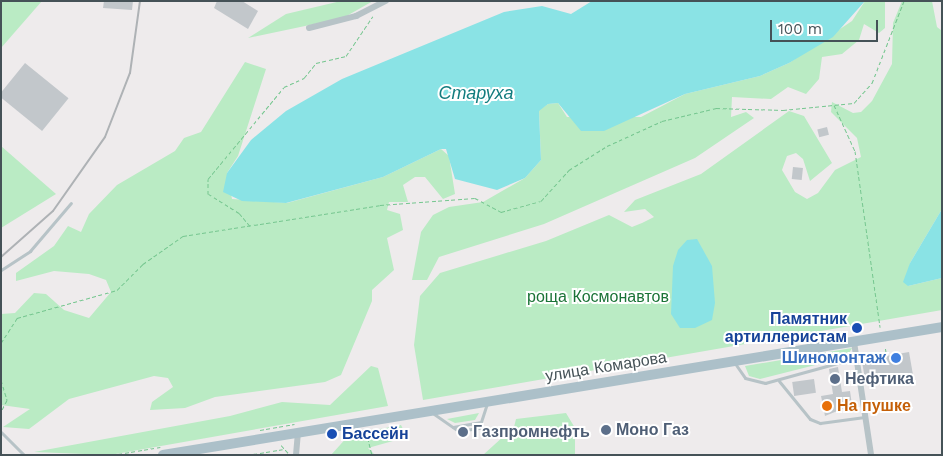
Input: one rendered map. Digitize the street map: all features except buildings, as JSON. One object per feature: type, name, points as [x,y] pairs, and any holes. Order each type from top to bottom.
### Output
[{"type":"main road","name":"улица Комарова","points":[[163,455],[942,327]]},
{"type":"street","points":[[309,28],[386,1]]},
{"type":"street","points":[[854,342],[871,455]]},
{"type":"street","points":[[296,455],[298,432]]},
{"type":"lane","points":[[1,270],[30,251],[71,203]]},
{"type":"lane","points":[[734,362],[751,381],[779,380],[856,358]]},
{"type":"lane","points":[[779,380],[810,419],[820,423],[865,417]]},
{"type":"lane","points":[[430,411],[458,431],[479,428],[488,401]]},
{"type":"lane","points":[[1,432],[24,455]]},
{"type":"path","points":[[1,344],[17,318],[117,290],[143,264],[183,236],[250,227],[380,205],[475,198],[501,212],[542,201],[569,170],[607,146],[662,121],[716,108],[854,103],[872,83],[904,1]]},
{"type":"path","points":[[250,227],[240,213],[208,194],[208,179],[284,87],[304,78],[316,63],[346,56],[361,40],[378,5]]},
{"type":"path","points":[[834,104],[854,150],[878,321]]},
{"type":"path","points":[[1,380],[8,400],[1,412]]},
{"type":"path","points":[[366,431],[372,455]]},
{"type":"path","points":[[247,455],[283,449],[290,455]]},
{"type":"green space","points":[[1,1],[42,1],[1,48]]},
{"type":"green space","points":[[341,1],[373,1],[343,18],[248,38],[286,14]]},
{"type":"green space","points":[[865,1],[885,1],[885,28],[879,33],[864,24],[859,40],[842,54],[822,57],[819,79],[806,94],[788,87],[771,99],[732,97],[731,117],[746,112],[754,118],[695,158],[544,224],[439,257],[427,280],[412,280],[421,232],[433,215],[449,207],[483,202],[525,178],[541,160],[539,110],[548,104],[558,103],[567,117],[641,117],[685,94],[760,76],[789,63],[852,21]]},
{"type":"green space","name":"роща Космонавтов","points":[[902,1],[932,1],[937,27],[942,31],[942,209],[910,263],[908,286],[942,278],[942,310],[423,400],[414,345],[420,296],[440,273],[546,241],[609,215],[632,227],[642,223],[654,217],[645,209],[624,212],[635,200],[701,174],[789,111],[804,116],[832,163],[810,181],[803,159],[796,153],[787,156],[782,170],[795,192],[807,199],[818,193],[835,170],[861,157],[857,138],[831,112],[832,102],[853,113],[861,112],[872,101],[892,64],[893,23]]},
{"type":"green space","points":[[245,62],[266,69],[238,156],[227,173],[232,199],[287,203],[383,177],[441,149],[449,156],[455,194],[443,199],[425,177],[415,177],[403,185],[408,202],[389,202],[387,210],[400,214],[403,230],[387,238],[394,270],[372,290],[372,301],[341,375],[325,382],[215,397],[185,408],[150,410],[152,402],[173,387],[168,378],[154,376],[69,399],[29,429],[3,427],[30,409],[1,405],[1,314],[15,313],[34,293],[46,294],[64,310],[89,318],[111,292],[106,280],[89,274],[54,271],[16,281],[16,273],[54,246],[68,226],[81,232],[89,214],[117,185],[175,151],[184,138],[201,132]]},
{"type":"green space","points":[[1,146],[56,194],[1,228]]},
{"type":"green space","points":[[852,348],[847,357],[760,379],[749,376],[745,366]]},
{"type":"green space","points":[[371,366],[378,368],[388,406],[110,455],[34,452],[230,416],[282,402],[330,405]]},
{"type":"green space","points":[[479,413],[475,420],[455,423],[447,419]]},
{"type":"green space","points":[[566,413],[575,428],[575,455],[483,455],[514,427],[516,419]]},
{"type":"green space","points":[[401,425],[407,437],[368,448],[375,455],[331,455],[349,435]]},
{"type":"water","name":"Старуха","points":[[592,1],[865,1],[833,37],[789,63],[760,76],[685,94],[604,131],[581,131],[558,103],[548,104],[539,111],[541,160],[525,178],[497,190],[455,179],[446,149],[441,149],[383,177],[286,203],[242,201],[223,192],[227,173],[251,140],[286,111],[342,79],[504,12],[542,6],[571,14]]},
{"type":"water","points":[[942,209],[942,278],[908,286],[903,282],[910,263]]},
{"type":"water","points":[[697,239],[712,266],[715,303],[712,320],[695,328],[680,328],[671,314],[673,266],[678,250],[687,240]]},
{"type":"railway","points":[[1,257],[53,211],[105,137],[130,73],[140,1]]},
{"type":"place","name":"Памятник артиллеристам","points":[[857,328]]},
{"type":"place","name":"Шиномонтаж","points":[[896,358]]},
{"type":"place","name":"Нефтика","points":[[835,379]]},
{"type":"place","name":"На пушке","points":[[827,406]]},
{"type":"place","name":"Моно Газ","points":[[606,430]]},
{"type":"place","name":"Газпромнефть","points":[[463,432]]},
{"type":"place","name":"Бассейн","points":[[332,434]]}]
